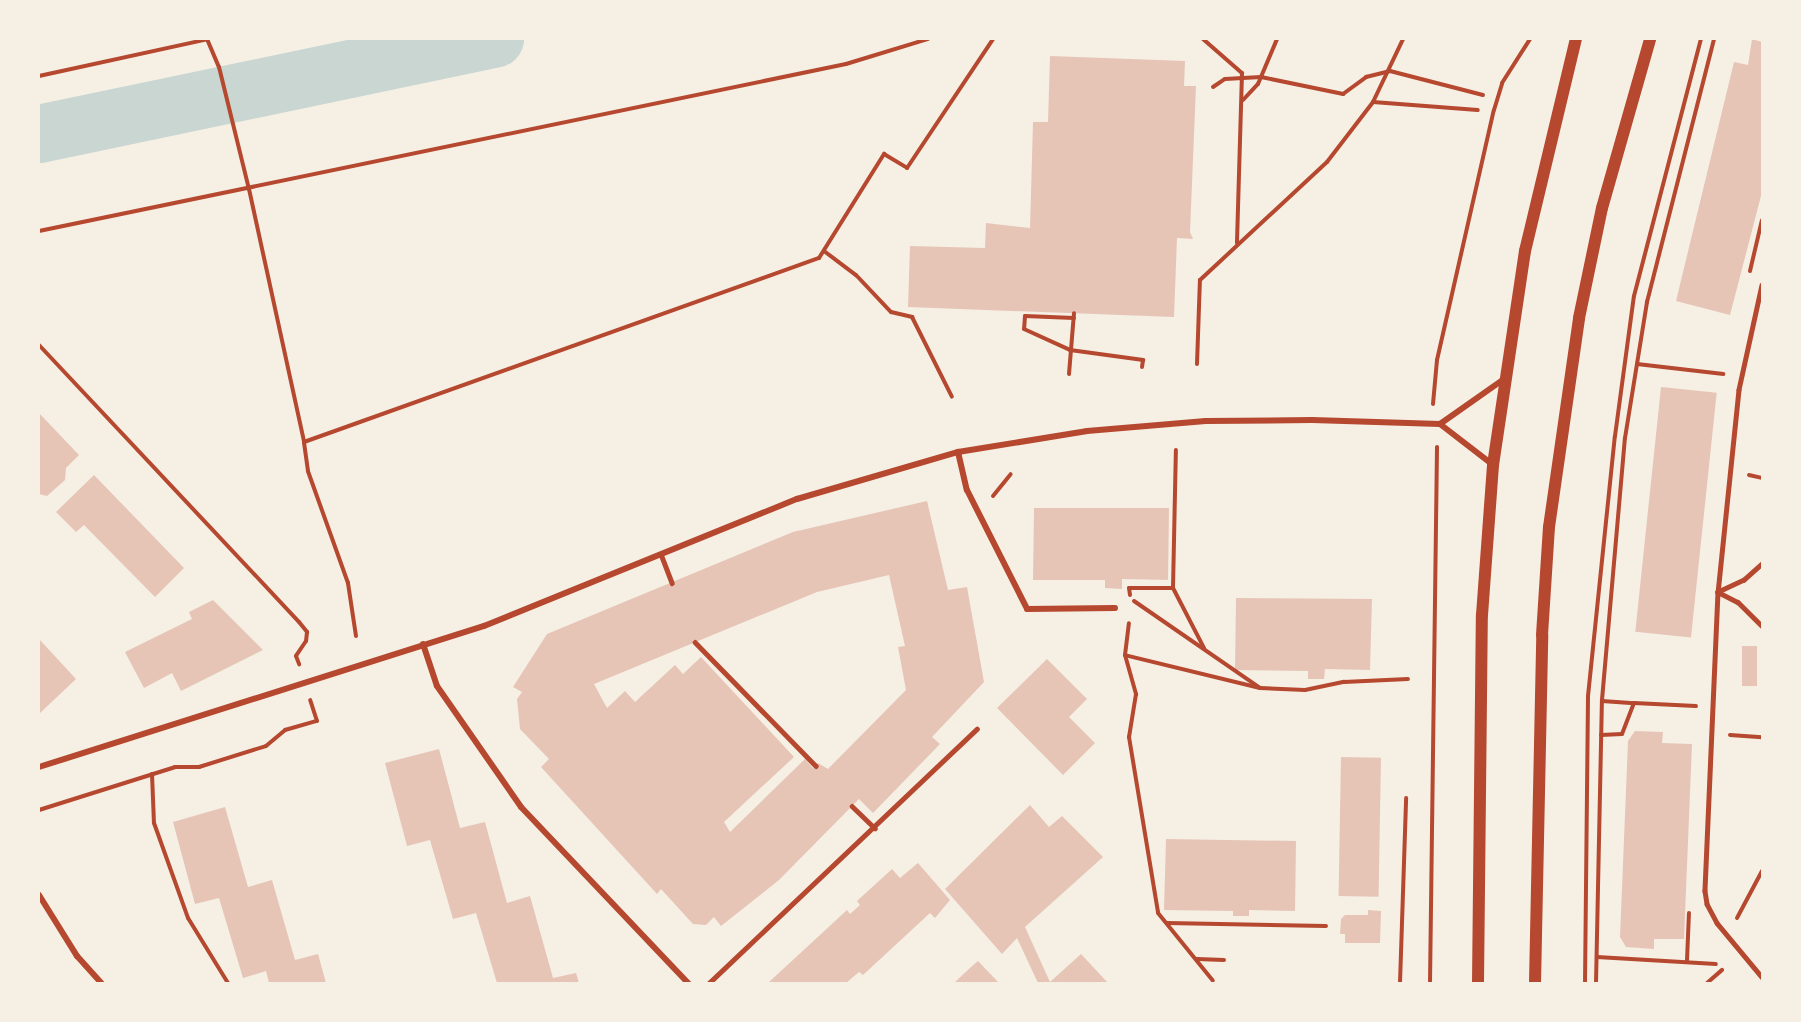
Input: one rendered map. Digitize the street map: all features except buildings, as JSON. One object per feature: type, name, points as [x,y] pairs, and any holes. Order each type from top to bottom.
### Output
[{"type":"main road","points":[[1478,983],[1482,615],[1493,465],[1504,379],[1544,159],[1576,39]]},
{"type":"main road","points":[[1535,983],[1542,635],[1549,527],[1579,318],[1602,208],[1650,39]]},
{"type":"street","points":[[39,767],[484,626],[797,499],[958,452],[1087,430],[1206,421],[1438,424],[1504,379]]},
{"type":"street","points":[[1438,424],[1493,465]]},
{"type":"street","points":[[958,452],[967,490],[1027,609],[1115,608]]},
{"type":"street","points":[[423,644],[437,686],[521,807],[688,983]]},
{"type":"street","points":[[39,895],[72,948],[101,983]]},
{"type":"lane","points":[[1762,285],[1741,376],[1718,592],[1707,904],[1726,938],[1762,977]]},
{"type":"lane","points":[[661,554],[672,583]]},
{"type":"lane","points":[[1718,592],[1744,580],[1762,564]]},
{"type":"lane","points":[[1718,592],[1738,602],[1762,626]]},
{"type":"lane","points":[[695,642],[816,766]]},
{"type":"lane","points":[[709,983],[977,729]]},
{"type":"lane","points":[[852,806],[875,828]]},
{"type":"path","points":[[39,76],[208,39],[219,67],[249,189],[304,442],[308,471],[348,583],[356,636]]},
{"type":"path","points":[[39,231],[846,64],[928,39]]},
{"type":"path","points":[[304,442],[819,258],[884,154],[907,168],[993,39]]},
{"type":"path","points":[[1203,39],[1242,73],[1237,244]]},
{"type":"path","points":[[1242,100],[1261,77],[1277,39]]},
{"type":"path","points":[[1197,364],[1200,280],[1327,162],[1373,102],[1390,71],[1403,39]]},
{"type":"path","points":[[1430,983],[1438,456],[1438,424],[1433,394],[1437,360],[1494,110],[1502,83],[1530,39]]},
{"type":"path","points":[[1585,983],[1588,696],[1615,436],[1634,296],[1701,39]]},
{"type":"path","points":[[1596,983],[1602,701],[1624,449],[1647,302],[1714,39]]},
{"type":"path","points":[[1213,87],[1225,79],[1261,77],[1343,94],[1366,77],[1390,71],[1483,95]]},
{"type":"path","points":[[1373,102],[1478,110]]},
{"type":"path","points":[[824,251],[856,275],[891,312],[912,317],[952,397]]},
{"type":"path","points":[[1069,374],[1070,350],[1074,315],[1025,316],[1024,329],[1070,350],[1143,360],[1142,367]]},
{"type":"path","points":[[39,345],[299,622],[307,632],[306,641],[296,656]]},
{"type":"path","points":[[1637,364],[1741,376]]},
{"type":"path","points":[[1176,450],[1173,588],[1206,651]]},
{"type":"path","points":[[979,513],[1011,474]]},
{"type":"path","points":[[1173,588],[1129,588],[1131,599],[1125,655],[1136,694],[1129,737],[1158,913],[1213,981]]},
{"type":"path","points":[[1115,608],[1131,599]]},
{"type":"path","points":[[1131,599],[1260,688]]},
{"type":"path","points":[[1125,655],[1260,688],[1305,690],[1344,682],[1407,680]]},
{"type":"path","points":[[1602,701],[1713,707]]},
{"type":"path","points":[[1601,735],[1622,734],[1634,703]]},
{"type":"path","points":[[39,810],[175,767],[199,767],[256,750],[285,730],[317,721]]},
{"type":"path","points":[[1712,734],[1762,737]]},
{"type":"path","points":[[152,774],[154,823],[188,918],[228,983]]},
{"type":"path","points":[[1400,983],[1406,798]]},
{"type":"path","points":[[1739,914],[1762,871]]},
{"type":"path","points":[[1166,923],[1326,926]]},
{"type":"path","points":[[1597,957],[1716,964]]},
{"type":"path","points":[[1196,959],[1224,960]]},
{"type":"path","points":[[1707,983],[1722,970]]},
{"type":"waterway","points":[[39,134],[495,39]]}]
